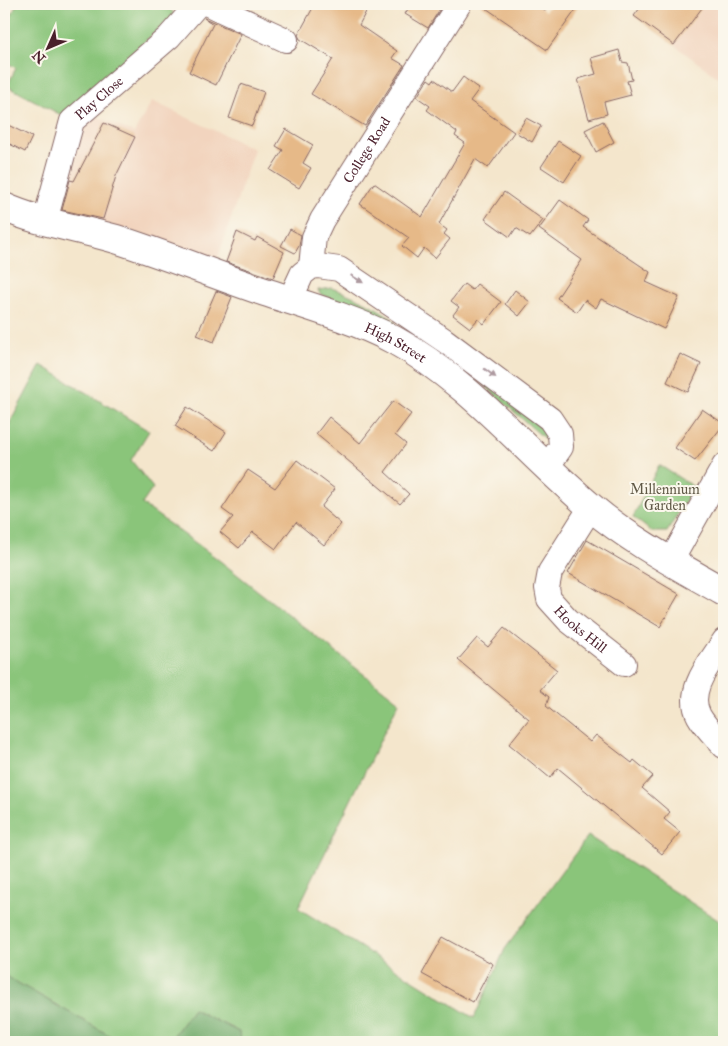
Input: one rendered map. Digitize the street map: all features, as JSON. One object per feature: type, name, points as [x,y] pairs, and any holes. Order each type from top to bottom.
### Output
[{"type":"street","name":"Play Close","points":[[45,221],[72,121],[170,37],[198,4]]},
{"type":"street","points":[[208,4],[286,40]]},
{"type":"street","name":"College Road","points":[[311,267],[314,236],[322,220],[459,4]]},
{"type":"street","name":"High Street","points":[[4,207],[45,221],[117,240],[379,333],[431,364],[485,407],[591,507],[635,540],[724,592]]},
{"type":"street","points":[[290,300],[302,274],[311,267],[330,266],[339,269],[366,285],[493,375],[550,419],[560,434],[561,447],[547,467]]},
{"type":"street","points":[[671,561],[724,466]]},
{"type":"street","name":"Hooks Hill","points":[[591,507],[550,572],[547,588],[549,599],[568,620],[624,664]]},
{"type":"street","points":[[724,641],[696,688],[694,704],[699,717],[724,746]]},
{"type":"shaded area","points":[[694,4],[724,4],[724,82],[674,45],[701,10]]},
{"type":"shaded area","points":[[152,101],[254,149],[218,258],[150,236],[58,213],[80,131],[89,113],[134,133]]},
{"type":"green space","points":[[17,4],[164,4],[173,12],[173,17],[83,95],[63,116],[7,86],[16,68],[4,61],[4,30]]},
{"type":"green space","points":[[331,288],[357,298],[386,314],[397,325],[320,294],[318,290]]},
{"type":"green space","points":[[41,365],[149,431],[131,460],[153,488],[142,504],[215,557],[399,702],[298,908],[474,1018],[505,949],[588,836],[724,924],[724,1042],[240,1042],[239,1032],[193,1009],[169,1042],[121,1042],[4,975],[4,429],[6,430]]},
{"type":"green space","points":[[482,383],[510,400],[531,417],[540,426],[547,441]]},
{"type":"green space","name":"Millennium Garden","points":[[659,465],[694,487],[667,532],[652,532],[633,517]]},
{"type":"green space","points":[[4,975],[121,1042],[4,1042]]},
{"type":"green space","points":[[193,1009],[239,1032],[240,1042],[169,1042]]},
{"type":"building","points":[[315,4],[370,4],[359,25],[397,51],[392,58],[404,65],[365,126],[311,94],[333,59],[300,39],[298,35]]},
{"type":"building","points":[[411,4],[443,4],[428,28],[405,14]]},
{"type":"building","points":[[480,4],[535,4],[545,11],[551,4],[580,4],[547,50]]},
{"type":"building","points":[[643,4],[705,4],[674,45],[634,16]]},
{"type":"building","points":[[204,18],[241,34],[216,85],[189,72],[213,24]]},
{"type":"building","points":[[619,50],[622,62],[628,63],[632,80],[627,81],[631,95],[604,102],[607,114],[589,119],[578,79],[596,74],[591,58]]},
{"type":"building","points":[[463,77],[479,89],[470,101],[514,132],[488,168],[475,159],[439,224],[447,230],[444,234],[450,239],[435,258],[424,248],[417,258],[402,246],[409,238],[360,204],[374,183],[422,217],[465,143],[455,136],[457,132],[427,110],[430,106],[417,97],[428,79],[432,82],[434,79],[452,92]]},
{"type":"building","points":[[241,84],[264,92],[252,126],[229,118]]},
{"type":"building","points":[[526,118],[541,126],[532,142],[517,133]]},
{"type":"building","points":[[603,121],[614,142],[596,152],[585,130]]},
{"type":"building","points":[[4,123],[32,137],[25,152],[4,141]]},
{"type":"building","points":[[104,123],[135,137],[116,176],[103,219],[62,210],[70,180],[74,181]]},
{"type":"building","points":[[286,129],[313,145],[303,163],[311,168],[299,188],[270,170],[283,150],[276,146]]},
{"type":"building","points":[[558,141],[581,156],[564,182],[541,167]]},
{"type":"building","points":[[504,192],[543,220],[530,237],[516,228],[510,237],[485,219]]},
{"type":"building","points":[[560,200],[588,220],[583,227],[650,272],[646,282],[679,297],[664,329],[601,299],[596,308],[585,300],[577,312],[557,298],[582,260],[539,229]]},
{"type":"building","points":[[290,229],[301,235],[299,246],[295,253],[281,246]]},
{"type":"building","points":[[237,232],[255,241],[257,237],[284,252],[273,278],[226,262]]},
{"type":"building","points":[[464,284],[472,290],[477,284],[501,302],[484,324],[478,319],[470,328],[453,315],[459,307],[451,301]]},
{"type":"building","points":[[515,290],[530,302],[519,316],[505,304]]},
{"type":"building","points":[[216,291],[232,297],[214,342],[197,335]]},
{"type":"building","points":[[680,354],[701,364],[688,392],[667,382]]},
{"type":"building","points":[[393,401],[411,414],[395,435],[406,444],[385,472],[409,494],[400,504],[316,434],[329,417],[360,443]]},
{"type":"building","points":[[187,407],[226,432],[214,451],[175,426]]},
{"type":"building","points":[[702,409],[724,424],[695,461],[675,448]]},
{"type":"building","points":[[297,460],[335,489],[321,507],[341,524],[324,545],[296,522],[276,549],[253,532],[239,548],[220,532],[233,517],[222,509],[248,470],[275,488]]},
{"type":"building","points":[[587,540],[679,594],[660,627],[568,573]]},
{"type":"building","points":[[504,628],[557,670],[540,690],[549,697],[546,706],[590,742],[596,735],[632,763],[634,760],[653,776],[642,788],[670,812],[664,819],[680,832],[662,854],[558,768],[550,778],[509,744],[529,719],[458,660],[477,638],[488,647]]},
{"type":"building","points":[[443,937],[493,964],[473,1002],[422,974]]}]
